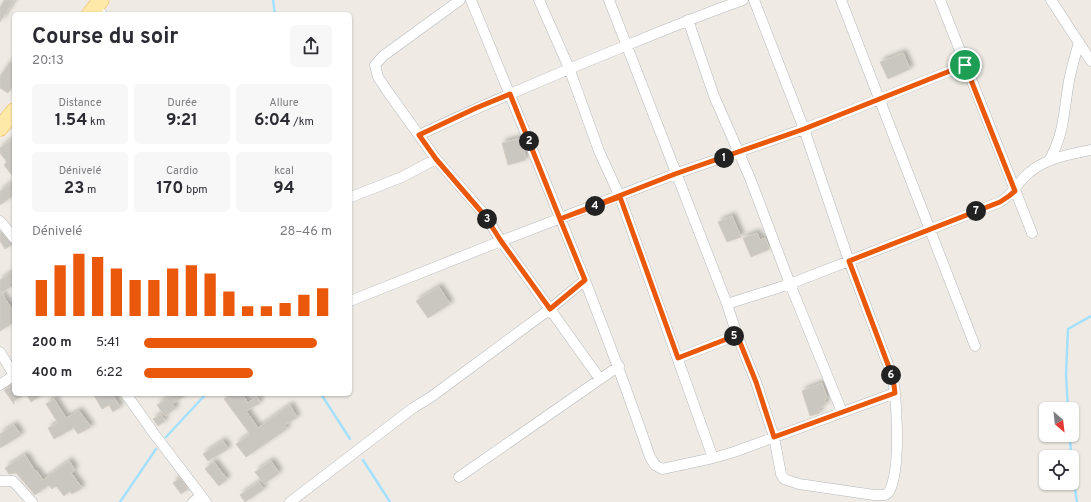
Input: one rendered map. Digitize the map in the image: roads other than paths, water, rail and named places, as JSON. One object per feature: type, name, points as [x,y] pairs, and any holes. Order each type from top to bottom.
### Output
[{"type":"main road","points":[[0,128],[12,113]]},
{"type":"street","points":[[460,0],[383,56],[375,65],[378,77],[436,159],[485,216],[501,241],[600,379]]},
{"type":"street","points":[[471,0],[585,280],[619,366],[655,465],[662,468],[713,458],[895,393]]},
{"type":"street","points":[[539,0],[569,68],[599,151],[620,197],[713,458]]},
{"type":"street","points":[[609,0],[756,382],[774,437],[781,474],[788,481],[874,495],[885,495],[891,488],[894,472],[897,435],[895,393],[885,357],[849,261],[804,129],[754,0]]},
{"type":"street","points":[[419,135],[476,108],[569,68],[688,20],[743,0]]},
{"type":"street","points":[[841,0],[976,346]]},
{"type":"street","points":[[940,0],[1032,233]]},
{"type":"street","points":[[1051,0],[1091,61]]},
{"type":"street","points":[[688,20],[714,96],[750,178],[790,284],[842,412]]},
{"type":"street","points":[[1049,161],[1060,140],[1063,128],[1068,84],[1079,42]]},
{"type":"street","points":[[352,300],[501,241],[620,197],[675,174],[804,129],[965,65]]},
{"type":"street","points":[[727,304],[790,284],[1000,202],[1015,191],[1030,172],[1049,161],[1091,150]]},
{"type":"street","points":[[352,197],[402,177],[436,159]]},
{"type":"street","points":[[0,220],[12,235]]},
{"type":"street","points":[[290,502],[385,429],[449,384],[550,309],[585,280]]},
{"type":"street","points":[[678,358],[737,335]]},
{"type":"street","points":[[0,352],[12,372]]},
{"type":"street","points":[[459,477],[619,366]]},
{"type":"street","points":[[0,385],[12,376]]},
{"type":"street","points":[[127,396],[200,500]]},
{"type":"street","points":[[0,481],[13,481],[32,502]]},
{"type":"waterway","points":[[273,0],[275,12]]},
{"type":"waterway","points":[[1068,402],[1066,374],[1068,329],[1091,316]]},
{"type":"waterway","points":[[166,437],[204,396]]},
{"type":"waterway","points":[[322,396],[350,439]]},
{"type":"waterway","points":[[1070,442],[1071,450]]},
{"type":"waterway","points":[[120,502],[156,449]]},
{"type":"waterway","points":[[363,460],[390,502]]},
{"type":"waterway","points":[[1075,490],[1077,502]]}]
